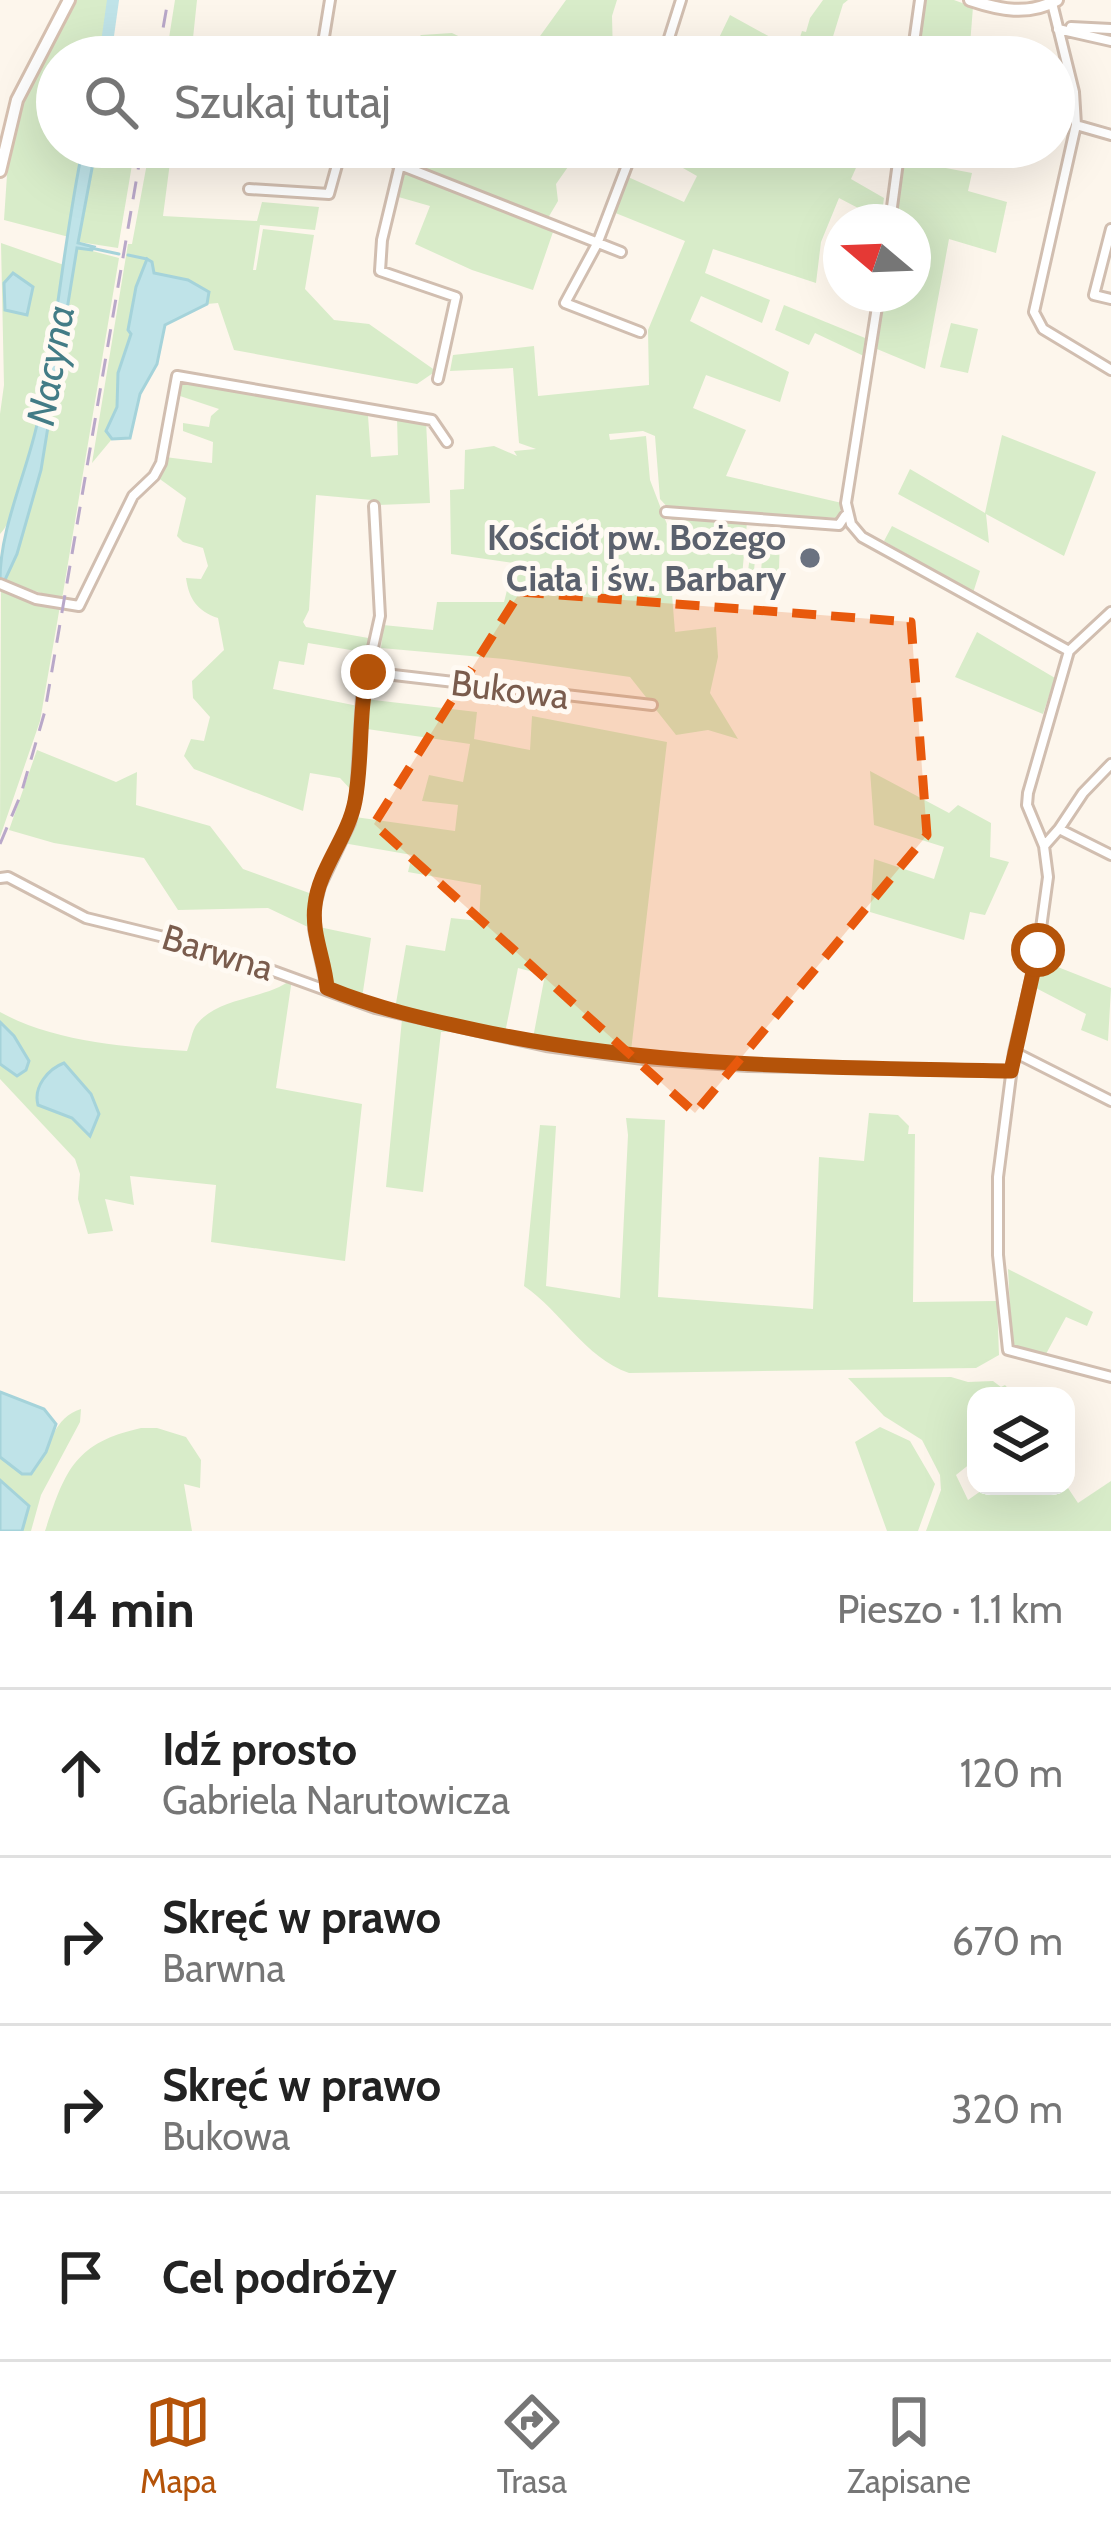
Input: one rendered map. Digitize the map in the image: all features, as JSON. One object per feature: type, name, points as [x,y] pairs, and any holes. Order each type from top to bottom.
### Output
[{"type":"street","points":[[50,36],[69,0]]},
{"type":"street","points":[[324,36],[330,0]]},
{"type":"street","points":[[669,36],[681,0]]},
{"type":"street","points":[[915,36],[920,0]]},
{"type":"street","points":[[970,0],[1017,10],[1054,2],[1062,36]]},
{"type":"street","points":[[1061,29],[1111,29]]},
{"type":"street","points":[[1061,29],[1111,41]]},
{"type":"street","points":[[0,171],[16,100],[36,62]]},
{"type":"street","points":[[1075,100],[1075,129]]},
{"type":"street","points":[[1076,125],[1111,134]]},
{"type":"street","points":[[249,189],[329,194],[336,168]]},
{"type":"street","points":[[399,168],[382,240],[380,271],[456,297],[438,379]]},
{"type":"street","points":[[407,168],[621,252]]},
{"type":"street","points":[[626,168],[597,244],[565,303],[640,332]]},
{"type":"street","points":[[892,204],[897,168]]},
{"type":"street","points":[[1066,168],[1034,312],[1042,329],[1111,370]]},
{"type":"street","points":[[1111,229],[1094,295],[1111,299]]},
{"type":"street","points":[[666,512],[843,524],[876,312]]},
{"type":"street","points":[[2,585],[36,599],[79,606],[133,496],[161,463],[176,376],[431,420],[446,442]]},
{"type":"street","points":[[846,503],[851,524],[862,538]]},
{"type":"street","points":[[327,988],[314,928],[315,906],[350,823],[356,796],[362,698],[380,616],[374,506]]},
{"type":"street","points":[[823,524],[862,538],[1069,651]]},
{"type":"street","points":[[1111,612],[1069,651],[1028,793],[1030,819],[1044,846],[1048,878],[1011,1071],[996,1209],[1006,1344],[1012,1352],[1111,1377]]},
{"type":"street","name":"Bukowa","points":[[368,672],[652,705]]},
{"type":"street","points":[[1044,846],[1111,764]]},
{"type":"street","points":[[1059,829],[1111,855]]},
{"type":"street","name":"Barwna","points":[[0,878],[8,877],[86,918],[213,949],[398,1013],[546,1046],[643,1059],[869,1070],[1011,1071]]},
{"type":"street","points":[[1014,1052],[1111,1101]]},
{"type":"highlighted area","points":[[520,592],[911,622],[927,835],[695,1113],[374,824]]},
{"type":"green space","points":[[73,0],[109,0],[103,36],[56,36]]},
{"type":"green space","points":[[175,0],[197,0],[193,36],[169,36]]},
{"type":"green space","points":[[566,0],[617,0],[612,36],[540,36]]},
{"type":"green space","points":[[823,0],[848,0],[833,36],[800,36]]},
{"type":"green space","points":[[924,0],[954,0],[973,7],[971,36],[918,36]]},
{"type":"green space","points":[[730,15],[768,36],[720,36]]},
{"type":"green space","points":[[36,76],[36,168],[80,168],[69,237],[4,220],[10,130]]},
{"type":"green space","points":[[91,168],[131,168],[118,248],[79,242]]},
{"type":"green space","points":[[146,168],[169,168],[163,216],[257,221],[262,202],[319,207],[315,230],[260,225],[253,270],[263,229],[314,235],[305,289],[334,320],[369,324],[436,371],[417,384],[234,350],[218,303],[207,304],[188,280],[153,273],[147,264],[136,287],[131,334],[118,373],[117,407],[106,431],[112,439],[92,463],[128,244],[132,244]]},
{"type":"green space","points":[[423,168],[567,168],[556,184],[558,201],[548,218]]},
{"type":"green space","points":[[683,168],[856,168],[851,179],[884,198],[883,204],[850,204],[839,198],[837,204],[823,204],[816,283],[713,249],[705,273],[770,300],[762,323],[701,296],[690,321],[789,372],[780,402],[706,375],[693,408],[746,430],[726,476],[842,503],[839,518],[670,510],[660,499],[655,436],[643,431],[609,434],[610,440],[646,436],[650,480],[678,553],[682,551],[671,520],[675,516],[747,522],[741,587],[671,582],[675,632],[716,627],[718,657],[710,693],[738,739],[708,730],[676,735],[630,677],[381,648],[383,625],[433,630],[437,602],[504,602],[514,563],[451,554],[450,490],[464,489],[465,450],[494,446],[517,456],[514,451],[536,449],[519,443],[513,368],[450,371],[453,355],[534,346],[538,396],[649,385],[648,330],[685,241],[613,212],[628,177],[684,202],[697,176]]},
{"type":"green space","points":[[903,168],[972,173],[968,191],[1007,202],[996,253],[949,239],[925,369],[877,349],[882,312],[931,312],[931,204],[896,204]]},
{"type":"green space","points":[[404,171],[553,232],[533,290],[415,244],[430,206],[395,196]]},
{"type":"green space","points":[[1,243],[64,265],[33,448],[12,514],[0,534],[4,385]]},
{"type":"green space","points":[[77,247],[119,258],[62,599],[4,582],[41,470]]},
{"type":"green space","points":[[784,305],[870,340],[868,358],[815,333],[809,345],[775,330]]},
{"type":"green space","points":[[951,323],[978,329],[968,373],[940,367]]},
{"type":"green space","points":[[182,381],[364,413],[371,457],[398,455],[397,417],[426,421],[430,503],[378,505],[372,500],[316,495],[309,610],[303,622],[306,627],[374,639],[369,653],[308,643],[304,665],[279,661],[273,689],[358,706],[353,792],[340,778],[310,773],[303,811],[194,769],[184,756],[191,739],[204,741],[210,717],[193,698],[192,681],[224,650],[218,618],[199,608],[187,585],[186,578],[201,579],[208,566],[203,548],[177,536],[186,498],[157,477],[165,457],[212,463],[213,442],[183,431],[183,423],[209,427],[219,409],[177,395]]},
{"type":"green space","points":[[1002,435],[1096,472],[1064,556],[986,514],[989,543],[898,494],[910,469],[985,513]]},
{"type":"green space","points":[[892,526],[980,571],[973,593],[884,541]]},
{"type":"green space","points":[[753,533],[780,536],[779,569],[783,573],[761,572],[762,559],[755,559],[754,571],[748,571]]},
{"type":"green space","points":[[1,588],[33,602],[60,606],[40,721],[0,837]]},
{"type":"green space","points":[[977,632],[1055,678],[1043,714],[955,677]]},
{"type":"green space","points":[[365,699],[477,712],[474,739],[530,750],[532,716],[667,742],[631,1051],[625,1054],[533,1038],[545,975],[518,968],[505,1033],[395,1009],[406,945],[445,951],[451,918],[479,921],[481,885],[408,872],[412,855],[343,843],[355,817],[455,831],[458,805],[422,801],[429,775],[463,782],[470,744],[367,729],[364,736]]},
{"type":"green space","points":[[37,750],[116,782],[137,772],[136,805],[210,826],[243,869],[312,894],[310,928],[268,908],[178,910],[144,858],[9,830]]},
{"type":"green space","points":[[870,771],[949,813],[958,805],[991,823],[990,857],[1009,862],[985,915],[970,912],[964,940],[870,912],[874,859],[934,879],[944,847],[874,825]]},
{"type":"green space","points":[[319,927],[371,938],[362,998],[334,986]]},
{"type":"green space","points":[[1040,960],[1111,988],[1108,1041],[1081,1030],[1086,1014],[1032,986]]},
{"type":"green space","points":[[292,979],[276,1088],[362,1104],[345,1261],[211,1242],[216,1185],[130,1176],[134,1205],[105,1199],[113,1231],[88,1234],[78,1199],[80,1174],[75,1159],[0,1079],[0,1012],[67,1036],[187,1051],[195,1027],[206,1015]]},
{"type":"green space","points":[[402,1019],[461,1031],[441,1032],[423,1192],[386,1187]]},
{"type":"green space","points":[[869,1113],[898,1115],[909,1126],[908,1134],[915,1134],[913,1302],[997,1301],[999,1355],[976,1368],[629,1373],[599,1356],[524,1286],[540,1125],[556,1126],[546,1286],[620,1298],[626,1118],[665,1120],[658,1297],[813,1309],[819,1157],[864,1161]]},
{"type":"green space","points":[[1008,1269],[1093,1312],[1087,1326],[1066,1317],[1046,1354],[1012,1346]]},
{"type":"green space","points":[[848,1378],[993,1381],[1001,1387],[967,1387],[967,1466],[956,1475],[968,1500],[975,1495],[1073,1495],[1078,1503],[1111,1481],[1111,1531],[926,1531],[941,1490],[940,1475],[922,1440],[884,1416]]},
{"type":"green space","points":[[81,1409],[80,1422],[41,1495],[31,1531],[0,1531],[0,1457],[22,1474],[36,1469],[59,1425]]},
{"type":"green space","points":[[880,1427],[910,1441],[935,1484],[918,1531],[887,1531],[855,1442]]},
{"type":"green space","points":[[141,1428],[186,1437],[201,1460],[200,1488],[184,1484],[192,1531],[45,1531],[66,1476],[86,1451]]},
{"type":"water","points":[[79,168],[92,168],[78,243],[94,247],[77,248],[41,470],[4,582],[0,580],[4,540],[38,420]]},
{"type":"water","points":[[147,259],[154,273],[188,280],[209,292],[207,304],[165,325],[157,364],[140,394],[130,438],[112,439],[106,431],[117,407],[118,373],[131,334],[136,287]]},
{"type":"water","points":[[13,273],[33,287],[27,315],[5,310],[4,283]]},
{"type":"water","points":[[0,1022],[29,1061],[17,1076],[0,1064]]},
{"type":"water","points":[[64,1063],[91,1094],[99,1114],[90,1136],[72,1118],[38,1105],[43,1080]]},
{"type":"water","points":[[0,1392],[44,1409],[56,1424],[31,1474],[22,1474],[0,1457]]},
{"type":"water","points":[[0,1480],[29,1506],[22,1531],[0,1531]]},
{"type":"waterway","name":"Nacyna","points":[[108,36],[113,0]]},
{"type":"waterway","points":[[91,248],[119,254]]},
{"type":"waterway","points":[[128,255],[147,259]]},
{"type":"railway","points":[[162,36],[168,0]]},
{"type":"railway","points":[[0,844],[21,794],[45,711],[138,168]]},
{"type":"place","name":"Kościół pw. Bożego Ciała i św. Barbary","points":[[810,558]]},
{"type":"route","points":[[368,672],[356,796],[350,823],[320,886],[314,928],[327,988],[375,1008],[546,1046],[643,1059],[869,1070],[1011,1071],[1038,950]]}]
